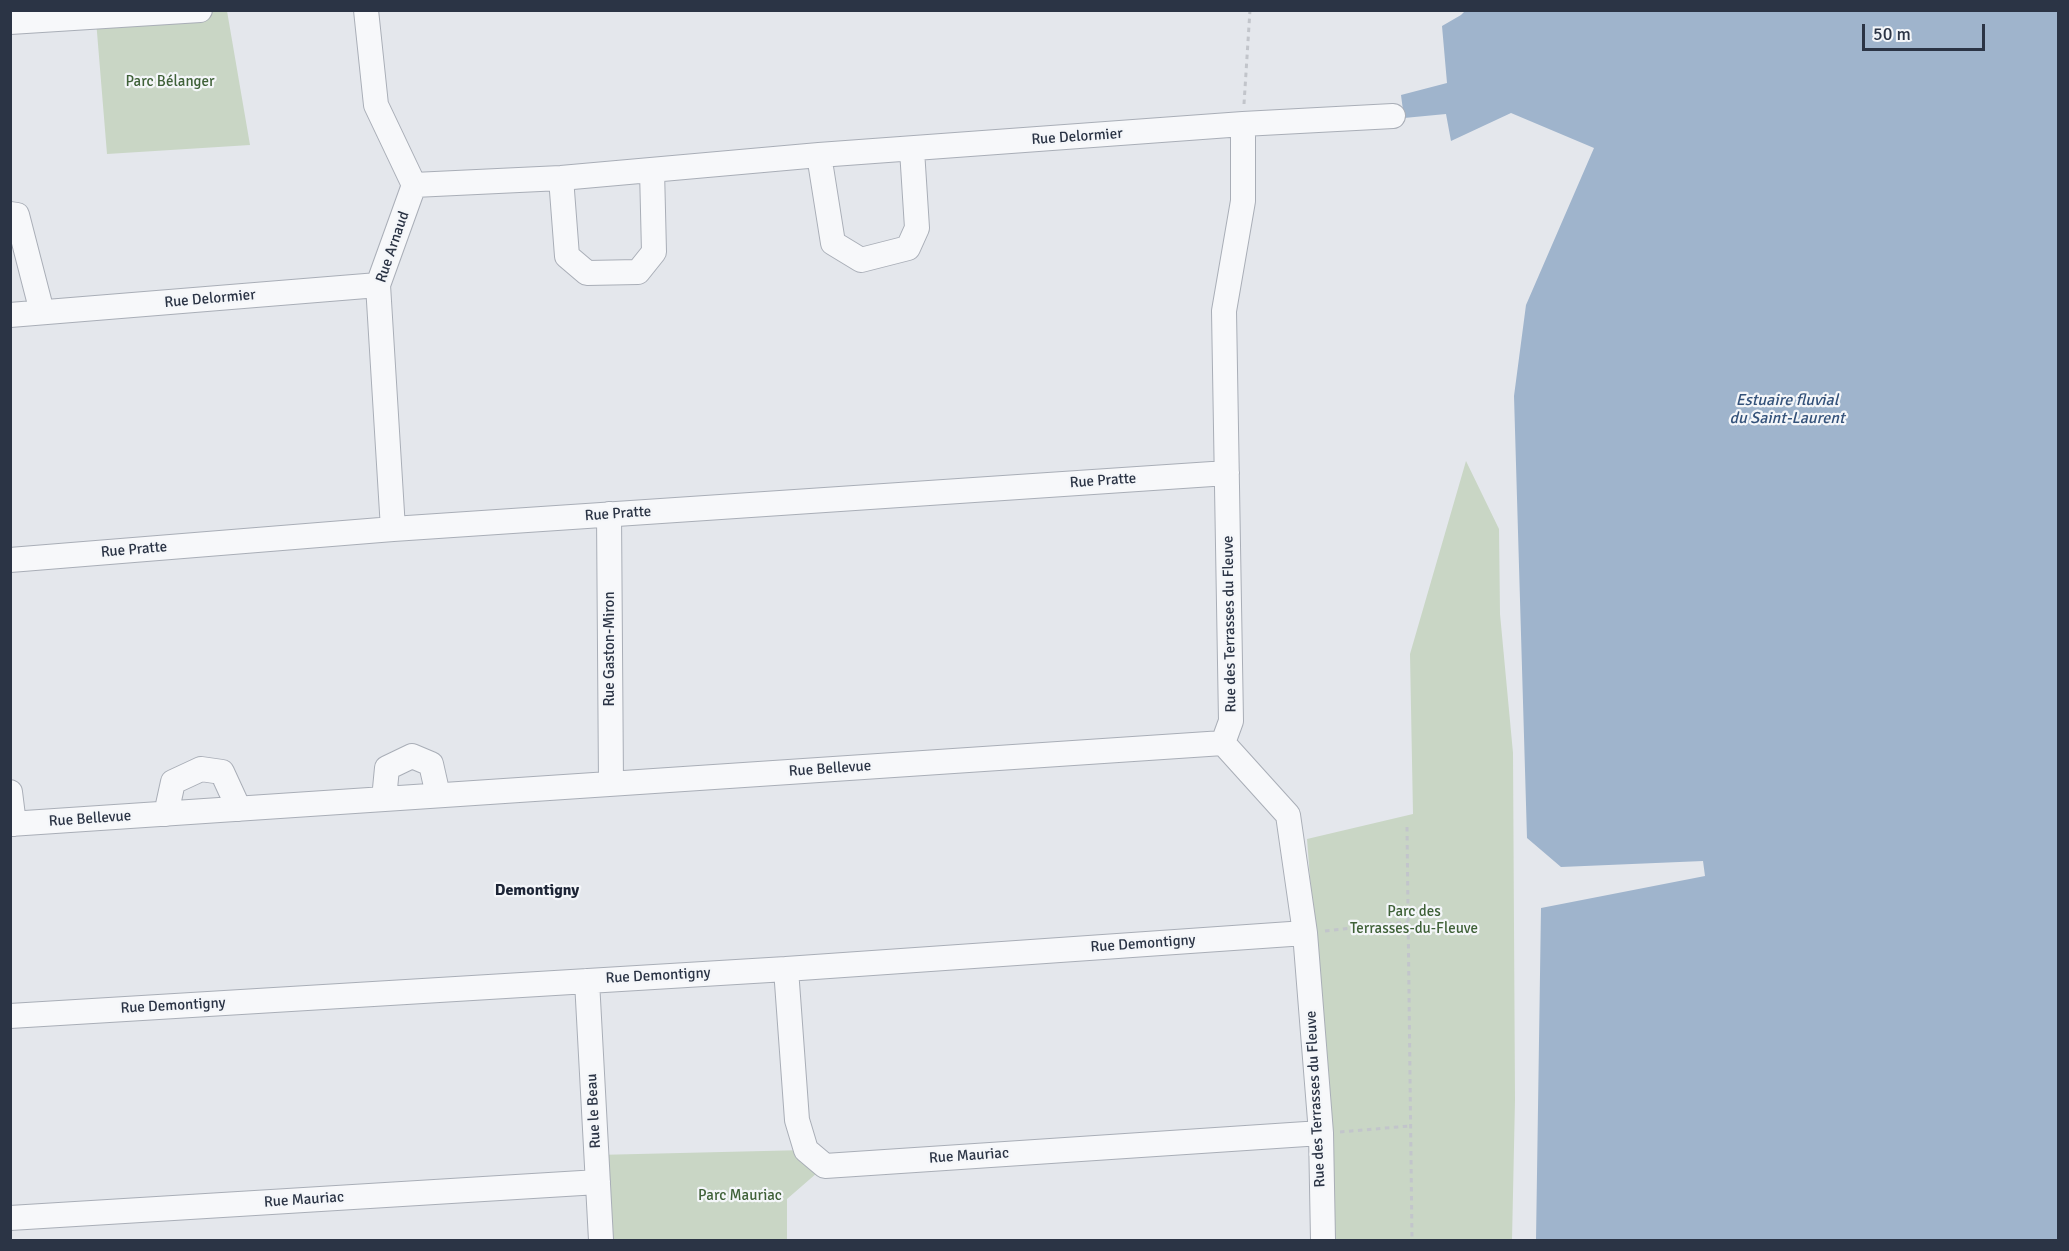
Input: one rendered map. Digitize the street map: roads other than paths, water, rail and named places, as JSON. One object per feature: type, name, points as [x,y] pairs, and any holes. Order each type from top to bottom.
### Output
[{"type":"street","points":[[10,22],[200,10]]},
{"type":"street","points":[[366,10],[376,105],[414,185]]},
{"type":"street","name":"Rue Delormier","points":[[414,185],[561,178],[1243,124],[1393,116]]},
{"type":"street","name":"Rue des Terrasses du Fleuve","points":[[1243,124],[1243,201],[1224,311],[1231,721],[1223,743],[1288,815],[1305,933],[1320,1133],[1323,1240]]},
{"type":"street","points":[[819,156],[833,243],[861,260],[908,248],[913,238],[917,228],[912,150]]},
{"type":"street","points":[[561,178],[567,256],[588,273],[638,272],[654,252],[652,170]]},
{"type":"street","name":"Rue Arnaud","points":[[393,529],[378,285],[414,185]]},
{"type":"street","points":[[10,214],[17,215],[42,312]]},
{"type":"street","name":"Rue Delormier","points":[[10,315],[378,285]]},
{"type":"street","name":"Rue Pratte","points":[[10,560],[393,529],[1227,473]]},
{"type":"street","name":"Rue Gaston-Miron","points":[[609,514],[611,784]]},
{"type":"street","name":"Rue Bellevue","points":[[10,792],[12,824],[1223,743]]},
{"type":"street","points":[[384,799],[387,768],[412,756],[431,764],[438,795]]},
{"type":"street","points":[[166,814],[173,782],[201,769],[222,772],[239,809]]},
{"type":"street","name":"Rue Demontigny","points":[[10,1016],[786,969],[1305,933]]},
{"type":"street","name":"Rue Mauriac","points":[[786,969],[797,1120],[806,1150],[825,1166],[1320,1133]]},
{"type":"street","name":"Rue le Beau","points":[[587,981],[601,1240]]},
{"type":"street","name":"Rue Mauriac","points":[[10,1218],[598,1182]]},
{"type":"water","name":"Estuaire fluvial du Saint-Laurent","points":[[1465,11],[2058,11],[2058,1240],[1536,1240],[1541,908],[1705,876],[1703,861],[1561,867],[1527,838],[1514,396],[1526,305],[1594,148],[1511,113],[1451,141],[1446,114],[1404,118],[1401,95],[1447,83],[1442,26]]},
{"type":"district","name":"Demontigny","points":[[537,891]]},
{"type":"park label","name":"Parc Bélanger","points":[[170,82]]},
{"type":"park label","name":"Parc des Terrasses-du-Fleuve","points":[[1414,920]]},
{"type":"park label","name":"Parc Mauriac","points":[[740,1196]]}]
